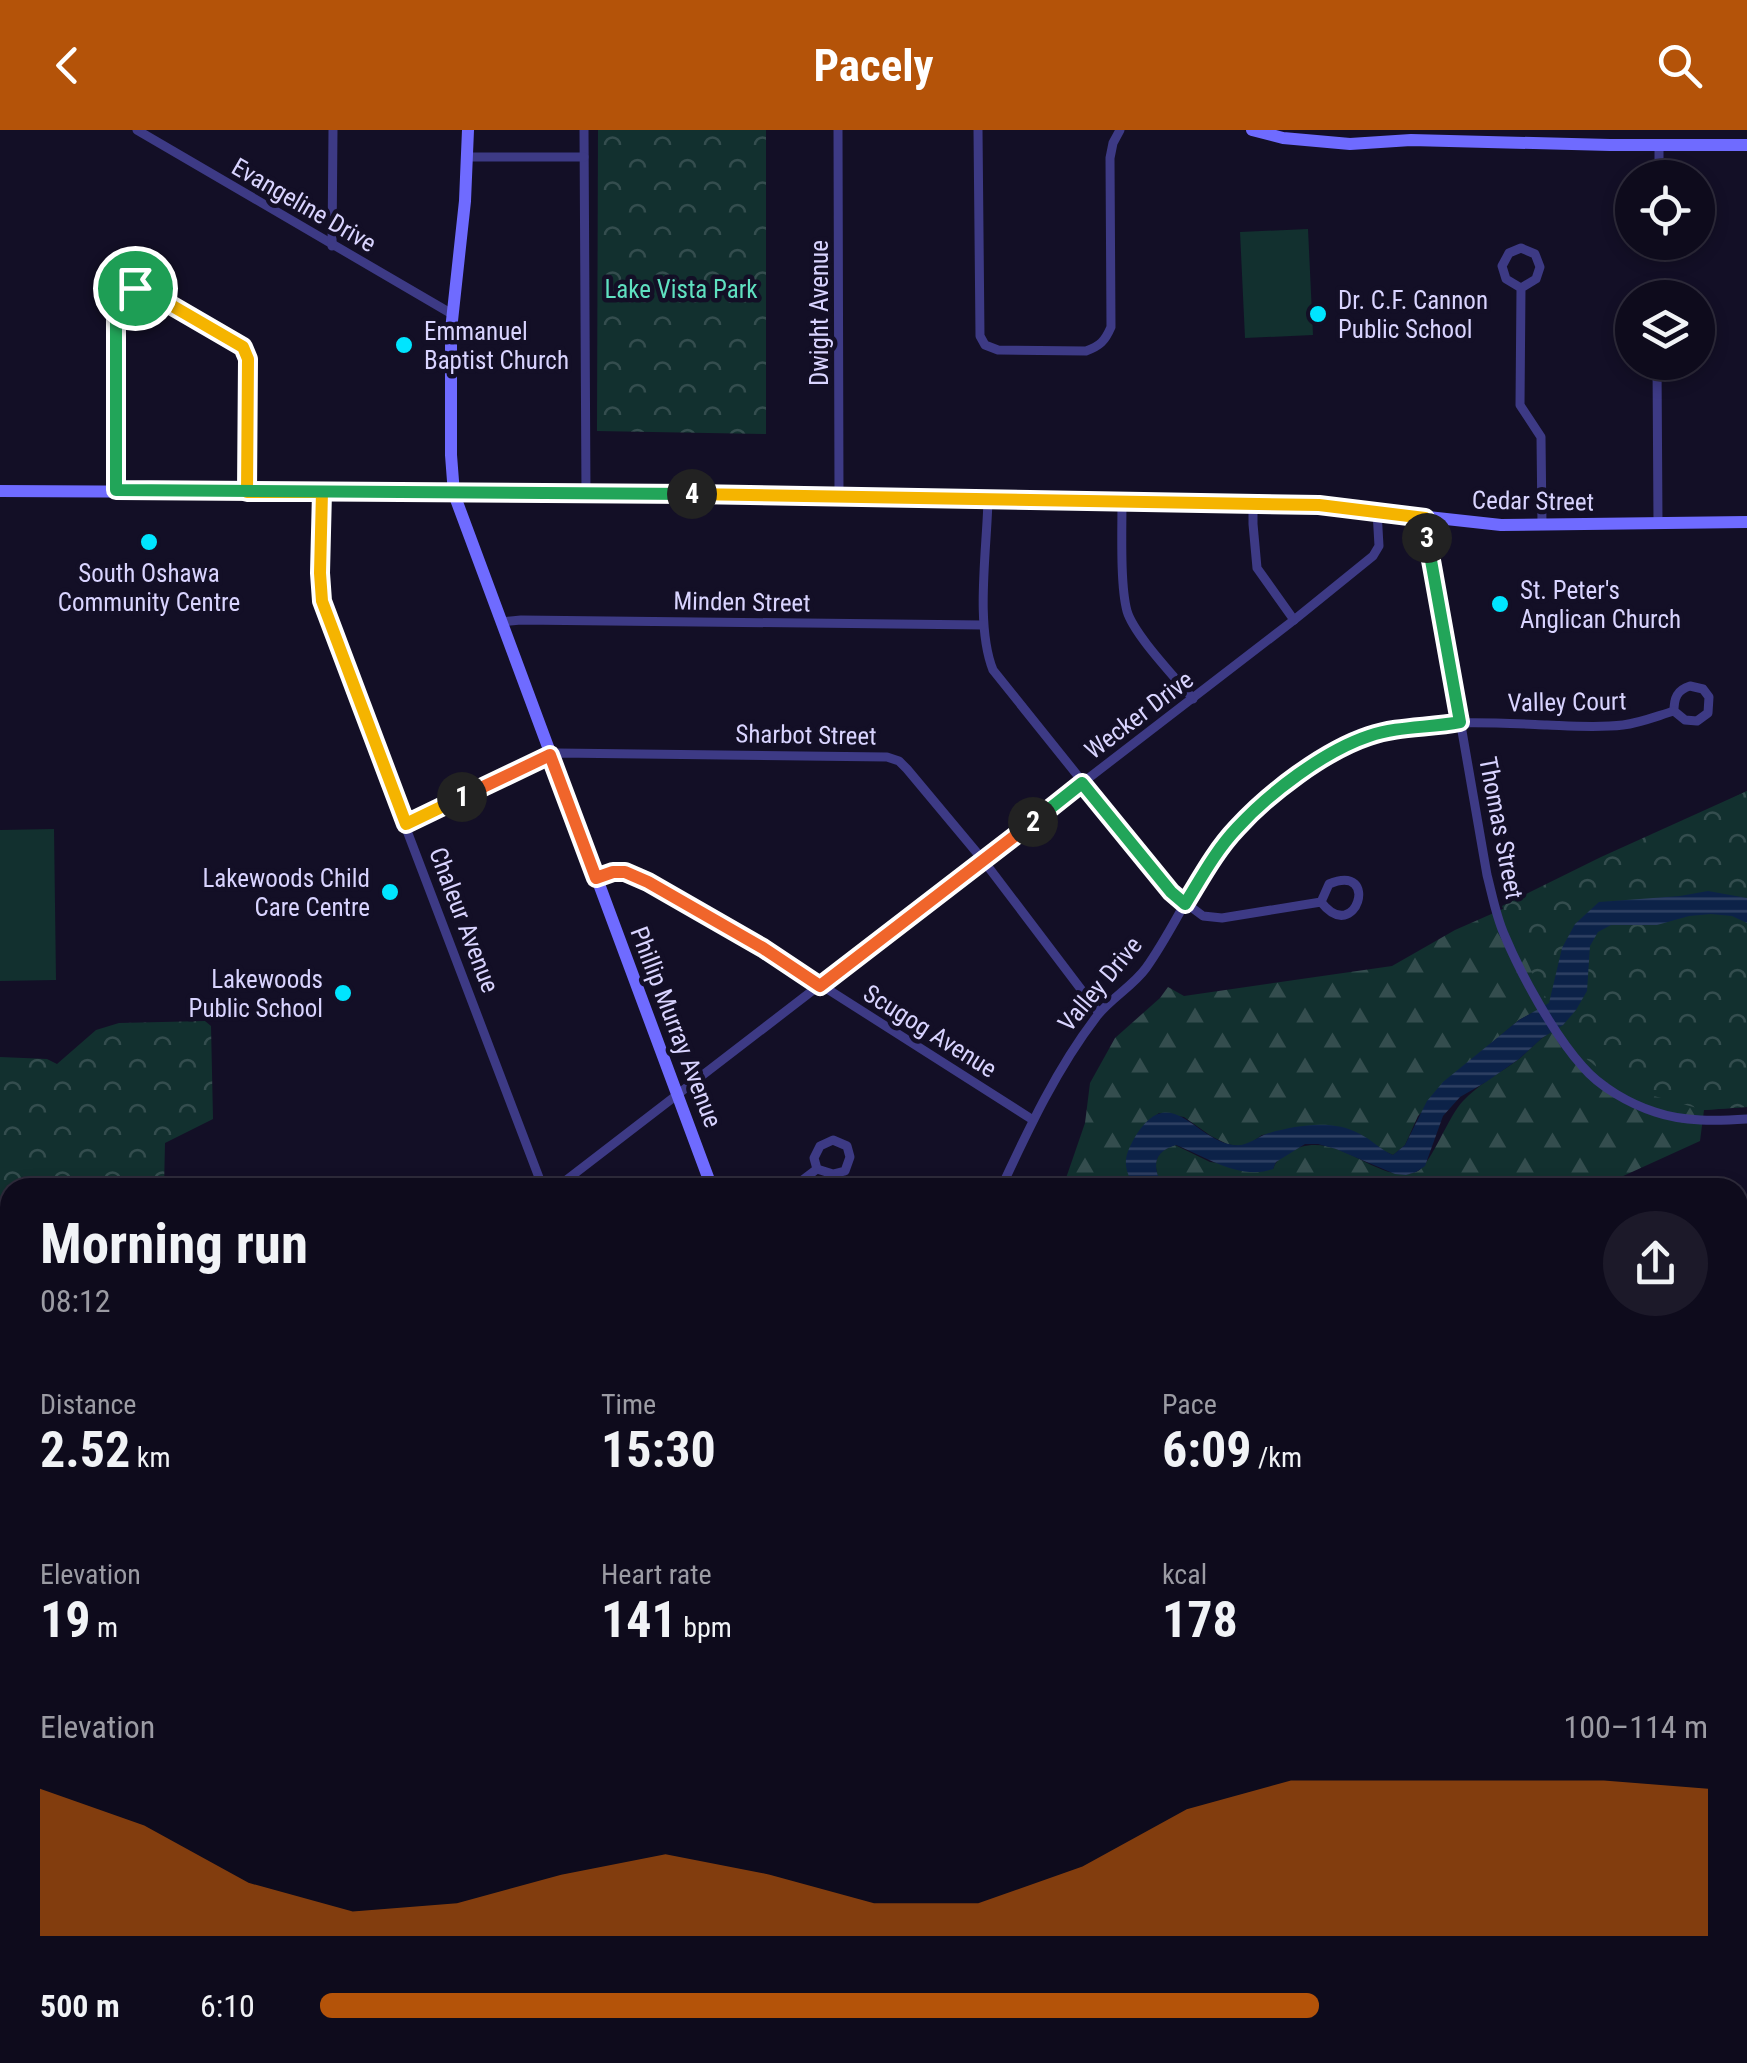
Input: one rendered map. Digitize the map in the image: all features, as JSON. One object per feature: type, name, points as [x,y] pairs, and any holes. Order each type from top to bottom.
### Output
[{"type":"street","name":"Evangeline Drive","points":[[137,130],[452,314]]},
{"type":"street","points":[[332,246],[333,130]]},
{"type":"street","name":"Phillip Murray Avenue","points":[[468,130],[452,314],[450,456],[454,494],[708,1178]]},
{"type":"street","points":[[584,130],[586,494]]},
{"type":"street","name":"Dwight Avenue","points":[[838,130],[839,495]]},
{"type":"street","points":[[978,130],[980,336],[985,345],[998,350],[1051,351],[1098,347],[1111,327],[1110,158],[1120,130]]},
{"type":"street","points":[[1259,131],[1282,138],[1350,144],[1522,136],[1747,145]]},
{"type":"street","points":[[1659,144],[1659,160]]},
{"type":"street","points":[[468,157],[584,157]]},
{"type":"street","points":[[1522,248],[1535,254],[1540,267],[1536,279],[1521,288],[1506,278],[1502,266],[1508,252],[1522,248]]},
{"type":"street","points":[[116,490],[116,312],[118,298],[125,290],[135,288],[145,290],[243,347],[248,359],[247,492]]},
{"type":"street","points":[[1521,288],[1520,405],[1541,437],[1542,525]]},
{"type":"street","points":[[1657,380],[1658,523]]},
{"type":"street","name":"Cedar Street","points":[[0,491],[839,495],[1319,505],[1478,524],[1747,522]]},
{"type":"street","name":"Chaleur Avenue","points":[[322,492],[322,601],[539,1178]]},
{"type":"street","points":[[988,499],[983,625],[993,670],[1171,892],[1204,916],[1222,918],[1321,902]]},
{"type":"street","points":[[1122,501],[1127,613],[1193,699]]},
{"type":"street","points":[[1254,504],[1257,568],[1294,620]]},
{"type":"street","name":"Wecker Drive","points":[[569,1178],[1193,699],[1372,556],[1380,546],[1378,511]]},
{"type":"street","name":"Thomas Street","points":[[1425,518],[1486,875],[1503,932],[1529,986],[1584,1070],[1623,1098],[1655,1112],[1702,1120],[1747,1119]]},
{"type":"street","name":"Minden Street","points":[[500,622],[983,625]]},
{"type":"street","name":"Valley Court","points":[[1696,686],[1709,698],[1710,707],[1701,720],[1685,720],[1674,711],[1675,698],[1683,688],[1696,686]]},
{"type":"street","name":"Valley Court","points":[[1460,722],[1605,726],[1634,723],[1674,711]]},
{"type":"street","name":"Valley Drive","points":[[1006,1178],[1054,1078],[1099,1013],[1143,972],[1236,828],[1274,794],[1345,746],[1403,728],[1460,722]]},
{"type":"street","name":"Sharbot Street","points":[[406,824],[550,755],[569,752],[887,756],[907,768],[983,860],[1099,1013]]},
{"type":"street","name":"Scugog Avenue","points":[[596,878],[625,872],[648,882],[763,948],[1033,1120]]},
{"type":"street","points":[[1338,880],[1356,884],[1360,893],[1356,909],[1349,914],[1334,913],[1321,902],[1329,884],[1338,880]]},
{"type":"street","points":[[833,1140],[847,1146],[850,1157],[845,1171],[832,1174],[817,1169],[814,1158],[820,1146],[833,1140]]},
{"type":"street","points":[[805,1178],[817,1169]]},
{"type":"green space","name":"Lake Vista Park","points":[[598,130],[766,130],[766,434],[597,431]]},
{"type":"green space","points":[[1308,229],[1313,335],[1245,338],[1240,232]]},
{"type":"green space","points":[[1747,791],[1747,898],[1519,1020],[1418,1116],[1405,1145],[1393,1155],[1327,1125],[1262,1135],[1238,1146],[1211,1136],[1184,1117],[1159,1113],[1137,1136],[1132,1178],[1066,1178],[1085,1123],[1090,1083],[1115,1038],[1168,987],[1184,996],[1392,966],[1455,930]]},
{"type":"green space","points":[[1747,791],[1747,1107],[1704,1110],[1654,1096],[1604,1073],[1578,1052],[1535,979],[1502,906]]},
{"type":"green space","points":[[54,829],[56,980],[0,981],[0,830]]},
{"type":"green space","points":[[1576,1010],[1747,1107],[1704,1110],[1700,1141],[1619,1178],[1159,1178],[1158,1157],[1175,1145],[1210,1162],[1273,1169],[1288,1153],[1306,1146],[1323,1146],[1388,1172],[1418,1171],[1463,1101]]},
{"type":"green space","points":[[205,1021],[211,1026],[213,1119],[165,1143],[164,1178],[0,1178],[0,1057],[47,1059],[57,1064],[96,1030],[119,1023]]},
{"type":"water","points":[[1708,891],[1747,898],[1747,923],[1732,916],[1711,914],[1657,925],[1611,925],[1598,932],[1590,946],[1587,991],[1576,1010],[1519,1059],[1460,1097],[1443,1116],[1425,1166],[1416,1172],[1395,1174],[1336,1149],[1305,1144],[1276,1162],[1273,1169],[1248,1172],[1223,1166],[1176,1145],[1158,1157],[1159,1178],[1130,1178],[1126,1167],[1128,1151],[1148,1121],[1160,1113],[1182,1117],[1219,1141],[1233,1145],[1292,1128],[1338,1126],[1360,1134],[1393,1155],[1405,1145],[1427,1101],[1443,1082],[1519,1020],[1549,1003],[1562,948],[1575,924],[1599,902]]},
{"type":"place","name":"Dr. C.F. Cannon Public School","points":[[1318,314]]},
{"type":"place","name":"Emmanuel Baptist Church","points":[[404,345]]},
{"type":"place","name":"South Oshawa Community Centre","points":[[149,542]]},
{"type":"place","name":"St. Peter's Anglican Church","points":[[1500,604]]},
{"type":"place","name":"Lakewoods Child Care Centre","points":[[390,892]]},
{"type":"place","name":"Lakewoods Public School","points":[[343,993]]},
{"type":"route","points":[[135,288],[125,290],[118,298],[116,312],[116,490],[209,492],[322,492],[468,494],[839,495],[1319,505],[1425,518],[1460,722],[1369,736],[1308,769],[1236,828],[1185,904],[1082,783],[820,986],[763,948],[634,875],[613,872],[596,878],[550,755],[406,824],[326,618],[320,588],[322,492],[260,492],[247,492],[248,359],[243,347],[145,290],[135,288]]}]
